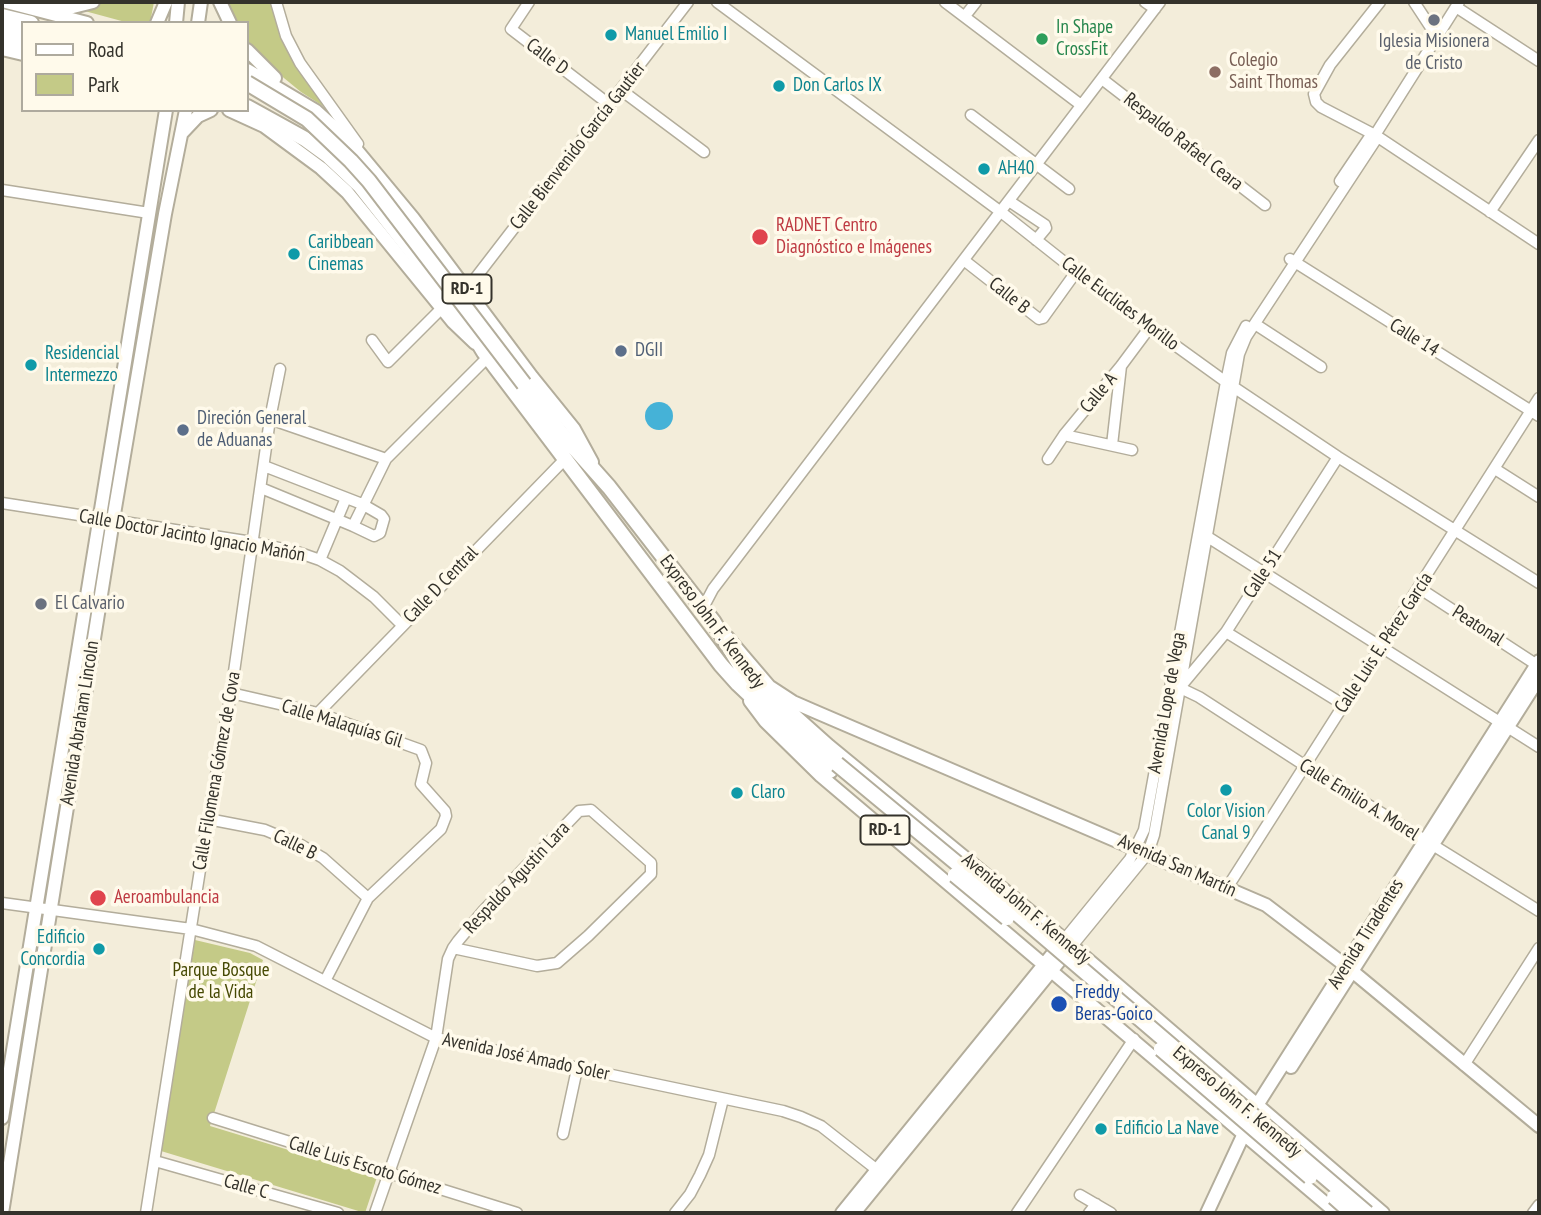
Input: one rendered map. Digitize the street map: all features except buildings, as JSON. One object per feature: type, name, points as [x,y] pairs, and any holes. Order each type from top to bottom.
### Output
[{"type":"highway","points":[[2,16],[23,21]]},
{"type":"highway","points":[[2,37],[21,42]]},
{"type":"highway","name":"Expreso John F. Kennedy","points":[[248,84],[307,119],[369,181],[561,433],[602,479],[713,621],[741,667],[787,720],[834,767],[994,894],[1367,1213]]},
{"type":"highway","name":"Expreso John F. Kennedy","points":[[248,109],[305,139],[336,163],[376,204],[461,316],[486,355],[738,684],[1352,1213]]},
{"type":"main road","points":[[6,2],[79,21]]},
{"type":"main road","points":[[28,2],[73,7],[93,2]]},
{"type":"main road","points":[[159,21],[166,2]]},
{"type":"main road","points":[[176,21],[178,2]]},
{"type":"main road","points":[[198,21],[201,2]]},
{"type":"main road","points":[[220,2],[229,21]]},
{"type":"main road","points":[[2,27],[21,32]]},
{"type":"main road","points":[[2,49],[21,54]]},
{"type":"main road","points":[[248,51],[268,73],[316,111]]},
{"type":"main road","name":"RD-1","points":[[248,71],[316,111],[350,142],[383,179],[574,429],[602,479]]},
{"type":"main road","points":[[248,90],[257,81],[275,85]]},
{"type":"main road","points":[[248,109],[264,127]]},
{"type":"main road","points":[[158,112],[164,125]]},
{"type":"main road","name":"Avenida Abraham Lincoln","points":[[2,1118],[34,908],[166,112]]},
{"type":"main road","name":"Avenida Abraham Lincoln","points":[[2,1213],[113,520],[186,112]]},
{"type":"main road","points":[[181,134],[198,116],[207,112]]},
{"type":"main road","name":"RD-1","points":[[233,112],[264,127],[321,168],[347,192],[442,308],[486,355]]},
{"type":"main road","name":"Avenida John F. Kennedy","points":[[713,621],[791,712],[829,746],[1068,943],[1383,1213]]},
{"type":"main road","name":"Avenida Tiradentes","points":[[1504,725],[1538,663]]},
{"type":"main road","name":"Avenida Tiradentes","points":[[1216,1213],[1259,1108],[1504,725],[1539,678]]},
{"type":"main road","name":"Avenida John F. Kennedy","points":[[738,684],[765,722],[821,776],[1337,1213]]},
{"type":"main road","name":"Avenida San Martín","points":[[767,685],[793,702],[1266,905],[1350,969],[1539,1126]]},
{"type":"main road","points":[[978,909],[991,913],[1025,941],[1033,943],[1038,940],[1041,935],[1039,928],[1002,896],[997,885]]},
{"type":"main road","name":"Avenida Lope de Vega","points":[[842,1213],[880,1173],[1068,943]]},
{"type":"main road","points":[[1118,1026],[1112,1014],[1076,986],[1073,978],[1075,972],[1083,968],[1089,970],[1124,999],[1136,1002]]},
{"type":"main road","points":[[1177,1077],[1193,1081],[1225,1111],[1233,1112],[1237,1109],[1240,1102],[1238,1097],[1201,1066],[1196,1054]]},
{"type":"main road","name":"Avenida Tiradentes","points":[[1207,1213],[1247,1136]]},
{"type":"main road","points":[[1316,1195],[1312,1185],[1272,1151],[1274,1141],[1282,1136],[1287,1138],[1323,1169],[1335,1174]]},
{"type":"main road","name":"Avenida Lope de Vega","points":[[854,1213],[880,1173]]},
{"type":"street","points":[[276,2],[286,36],[300,63],[383,179]]},
{"type":"street","name":"Calle D","points":[[529,2],[511,29],[610,105]]},
{"type":"street","name":"Calle Bienvenido García Gautier","points":[[467,289],[688,2]]},
{"type":"street","name":"Calle Euclides Morillo","points":[[717,2],[1229,384],[1338,457],[1539,583]]},
{"type":"street","points":[[945,2],[1082,105]]},
{"type":"street","points":[[965,16],[976,2]]},
{"type":"street","points":[[703,608],[713,589],[1157,5],[1145,2]]},
{"type":"street","points":[[1380,2],[1329,65],[1314,94],[1316,102],[1375,135],[1539,244]]},
{"type":"street","points":[[1414,2],[1437,37]]},
{"type":"street","points":[[1457,4],[1539,61]]},
{"type":"street","name":"Avenida Lope de Vega","points":[[1068,943],[1154,835],[1175,685],[1237,339],[1375,141],[1375,135],[1457,4]]},
{"type":"street","name":"Respaldo Rafael Ceara","points":[[1102,79],[1265,205]]},
{"type":"street","points":[[621,90],[704,152]]},
{"type":"street","points":[[971,115],[1069,189]]},
{"type":"street","points":[[1490,212],[1539,140]]},
{"type":"street","points":[[2,190],[149,213]]},
{"type":"street","points":[[1009,201],[1046,226],[1036,240]]},
{"type":"street","name":"Calle B","points":[[965,261],[1040,319],[1076,272]]},
{"type":"street","name":"Avenida Lope de Vega","points":[[1229,384],[1239,354],[1292,261]]},
{"type":"street","name":"Calle 14","points":[[1292,261],[1535,413]]},
{"type":"street","points":[[372,340],[388,362],[442,308]]},
{"type":"street","points":[[1255,324],[1321,367]]},
{"type":"street","name":"Calle A","points":[[1048,459],[1150,327]]},
{"type":"street","points":[[354,526],[362,504],[386,459],[486,355]]},
{"type":"street","points":[[1112,445],[1121,366]]},
{"type":"street","name":"Calle Filomena Gómez de Cova","points":[[146,1213],[280,369]]},
{"type":"street","name":"Calle Luis E. Pérez García","points":[[1227,888],[1494,469],[1535,413],[1539,398]]},
{"type":"street","points":[[270,419],[386,459]]},
{"type":"street","points":[[1064,435],[1132,450]]},
{"type":"street","name":"Calle 51","points":[[1175,685],[1226,632],[1338,457]]},
{"type":"street","name":"Calle D Central","points":[[318,713],[566,458]]},
{"type":"street","points":[[261,488],[374,536],[380,533],[384,524],[381,514],[362,504],[264,466]]},
{"type":"street","points":[[1494,469],[1539,497]]},
{"type":"street","points":[[320,560],[346,498]]},
{"type":"street","name":"Calle Doctor Jacinto Ignacio Mañón","points":[[2,502],[252,542],[298,552],[320,560],[359,585],[402,625]]},
{"type":"street","points":[[1202,534],[1539,747]]},
{"type":"street","name":"Peatonal","points":[[1419,589],[1538,663]]},
{"type":"street","points":[[1226,632],[1344,705]]},
{"type":"street","name":"Calle Emilio A. Morel","points":[[1175,685],[1199,697],[1539,911]]},
{"type":"street","name":"Calle Malaquías Gil","points":[[230,694],[318,713],[421,750],[426,763],[421,784],[445,811],[441,829],[368,898],[325,981]]},
{"type":"street","name":"Respaldo Agustin Lara","points":[[591,810],[651,863],[651,874],[588,936],[556,963],[537,966],[453,948],[484,910],[579,811],[591,810]]},
{"type":"street","name":"Calle B","points":[[208,819],[265,830],[301,845],[323,858],[368,898]]},
{"type":"street","name":"Avenida José Amado Soler","points":[[2,903],[191,929],[257,946],[436,1038],[783,1111],[811,1121],[880,1173]]},
{"type":"street","points":[[375,1213],[436,1038],[448,959],[453,948]]},
{"type":"street","points":[[1464,1065],[1539,948]]},
{"type":"street","points":[[1017,1213],[1134,1039]]},
{"type":"street","points":[[563,1134],[577,1069]]},
{"type":"street","points":[[675,1213],[701,1175],[709,1155],[723,1099]]},
{"type":"street","name":"Calle Luis Escoto Gómez","points":[[213,1118],[517,1213]]},
{"type":"street","name":"Calle C","points":[[155,1161],[338,1213]]},
{"type":"street","points":[[1080,1195],[1093,1209],[1111,1213]]},
{"type":"street","points":[[1533,1213],[1539,1205]]},
{"type":"green space","points":[[100,2],[154,2],[150,21],[122,21],[81,10]]},
{"type":"green space","points":[[228,2],[274,2],[284,34],[329,107],[326,108],[301,92],[262,60],[248,41],[248,21],[235,21]]},
{"type":"green space","name":"Parque Bosque de la Vida","points":[[195,940],[250,953],[263,960],[210,1126],[377,1177],[365,1213],[161,1151]]},
{"type":"water","points":[[659,402],[669,406],[673,416],[669,426],[659,430],[649,426],[645,416],[649,406]]},
{"type":"place","name":"Iglesia Misionera de Cristo","points":[[1434,20]]},
{"type":"place","name":"Manuel Emilio I","points":[[611,35]]},
{"type":"place","name":"In Shape CrossFit","points":[[1042,39]]},
{"type":"place","name":"Colegio Saint Thomas","points":[[1215,72]]},
{"type":"place","name":"Don Carlos IX","points":[[779,86]]},
{"type":"place","name":"AH40","points":[[984,169]]},
{"type":"place","name":"RADNET Centro Diagnóstico e Imágenes","points":[[760,237]]},
{"type":"place","name":"Caribbean Cinemas","points":[[294,254]]},
{"type":"place","name":"DGII","points":[[621,351]]},
{"type":"place","name":"Residencial Intermezzo","points":[[31,365]]},
{"type":"place","name":"Direción General de Aduanas","points":[[183,430]]},
{"type":"place","name":"El Calvario","points":[[41,604]]},
{"type":"place","name":"Color Vision Canal 9","points":[[1226,790]]},
{"type":"place","name":"Claro","points":[[737,793]]},
{"type":"place","name":"Aeroambulancia","points":[[98,898]]},
{"type":"place","name":"Edificio Concordia","points":[[99,949]]},
{"type":"place","name":"Freddy Beras-Goico","points":[[1059,1004]]},
{"type":"place","name":"Edificio La Nave","points":[[1101,1129]]}]
